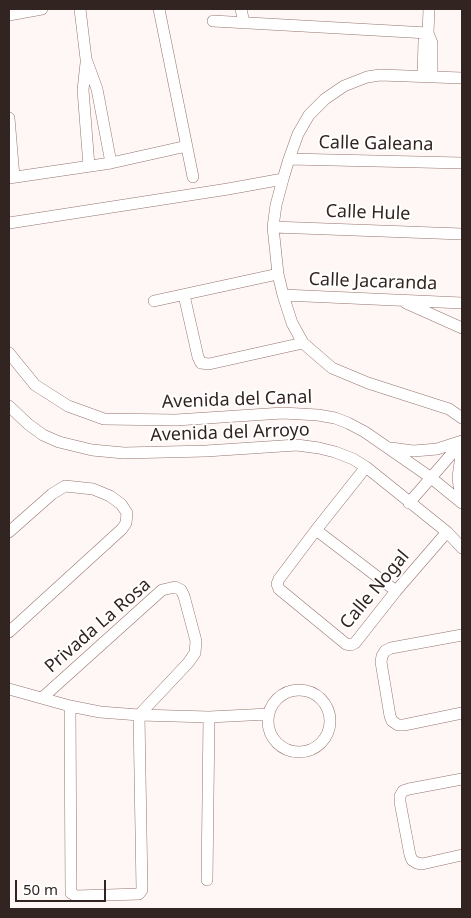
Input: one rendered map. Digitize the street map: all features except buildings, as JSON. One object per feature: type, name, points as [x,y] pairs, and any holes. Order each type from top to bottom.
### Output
[{"type":"street","points":[[9,14],[42,9]]},
{"type":"street","points":[[80,9],[86,59],[83,90],[89,166]]},
{"type":"street","points":[[159,9],[193,176]]},
{"type":"street","points":[[241,9],[244,23]]},
{"type":"street","points":[[427,76],[432,43],[428,33],[429,9]]},
{"type":"street","points":[[213,21],[428,33]]},
{"type":"street","points":[[86,59],[97,89],[111,163]]},
{"type":"street","points":[[462,78],[380,75],[367,77],[344,86],[325,99],[309,115],[298,134],[276,205],[273,227],[278,274],[283,295],[292,323],[303,343],[332,368],[368,383],[449,409],[462,418]]},
{"type":"street","points":[[9,118],[12,177],[111,163],[187,146]]},
{"type":"street","name":"Calle Galeana","points":[[289,159],[462,163]]},
{"type":"street","points":[[9,223],[228,190],[283,179]]},
{"type":"street","name":"Calle Hule","points":[[273,227],[462,234]]},
{"type":"street","points":[[154,301],[278,274]]},
{"type":"street","points":[[184,295],[201,363],[209,364],[303,343]]},
{"type":"street","name":"Calle Jacaranda","points":[[283,295],[462,303]]},
{"type":"street","points":[[400,301],[462,328]]},
{"type":"street","name":"Avenida del Canal","points":[[9,353],[35,385],[68,406],[104,419],[176,420],[283,414],[318,414],[335,418],[365,432],[388,447],[462,503]]},
{"type":"street","name":"Avenida del Arroyo","points":[[9,406],[43,435],[59,442],[92,450],[124,453],[206,451],[296,445],[336,452],[353,459],[366,468],[447,532],[462,548]]},
{"type":"street","points":[[388,447],[413,451],[426,450],[437,449],[462,441]]},
{"type":"street","points":[[409,503],[462,441]]},
{"type":"street","points":[[462,448],[458,476],[462,496]]},
{"type":"street","name":"Calle Nogal","points":[[366,468],[316,530],[277,584],[279,589],[346,644],[355,643],[396,591],[447,532]]},
{"type":"street","points":[[9,532],[52,494],[66,486],[93,489],[110,496],[121,504],[127,514],[126,523],[122,530],[9,632]]},
{"type":"street","points":[[316,530],[396,591]]},
{"type":"street","name":"Privada La Rosa","points":[[42,698],[162,590],[174,587],[181,590],[184,596],[196,641],[195,653],[188,663],[139,715]]},
{"type":"street","points":[[462,635],[391,648],[385,651],[381,662],[390,716],[392,721],[398,725],[462,713]]},
{"type":"street","points":[[9,689],[70,706],[100,712],[209,718],[269,714]]},
{"type":"street","points":[[296,690],[304,691],[312,693],[324,703],[330,717],[330,725],[325,739],[319,745],[313,750],[298,753],[283,748],[272,737],[269,730],[269,714],[271,707],[282,695],[296,690]]},
{"type":"street","points":[[70,706],[71,890],[73,896],[136,895],[141,893],[139,715]]},
{"type":"street","points":[[207,880],[209,718]]},
{"type":"street","points":[[462,779],[409,789],[403,791],[400,796],[412,860],[417,864],[422,864],[462,855]]}]
